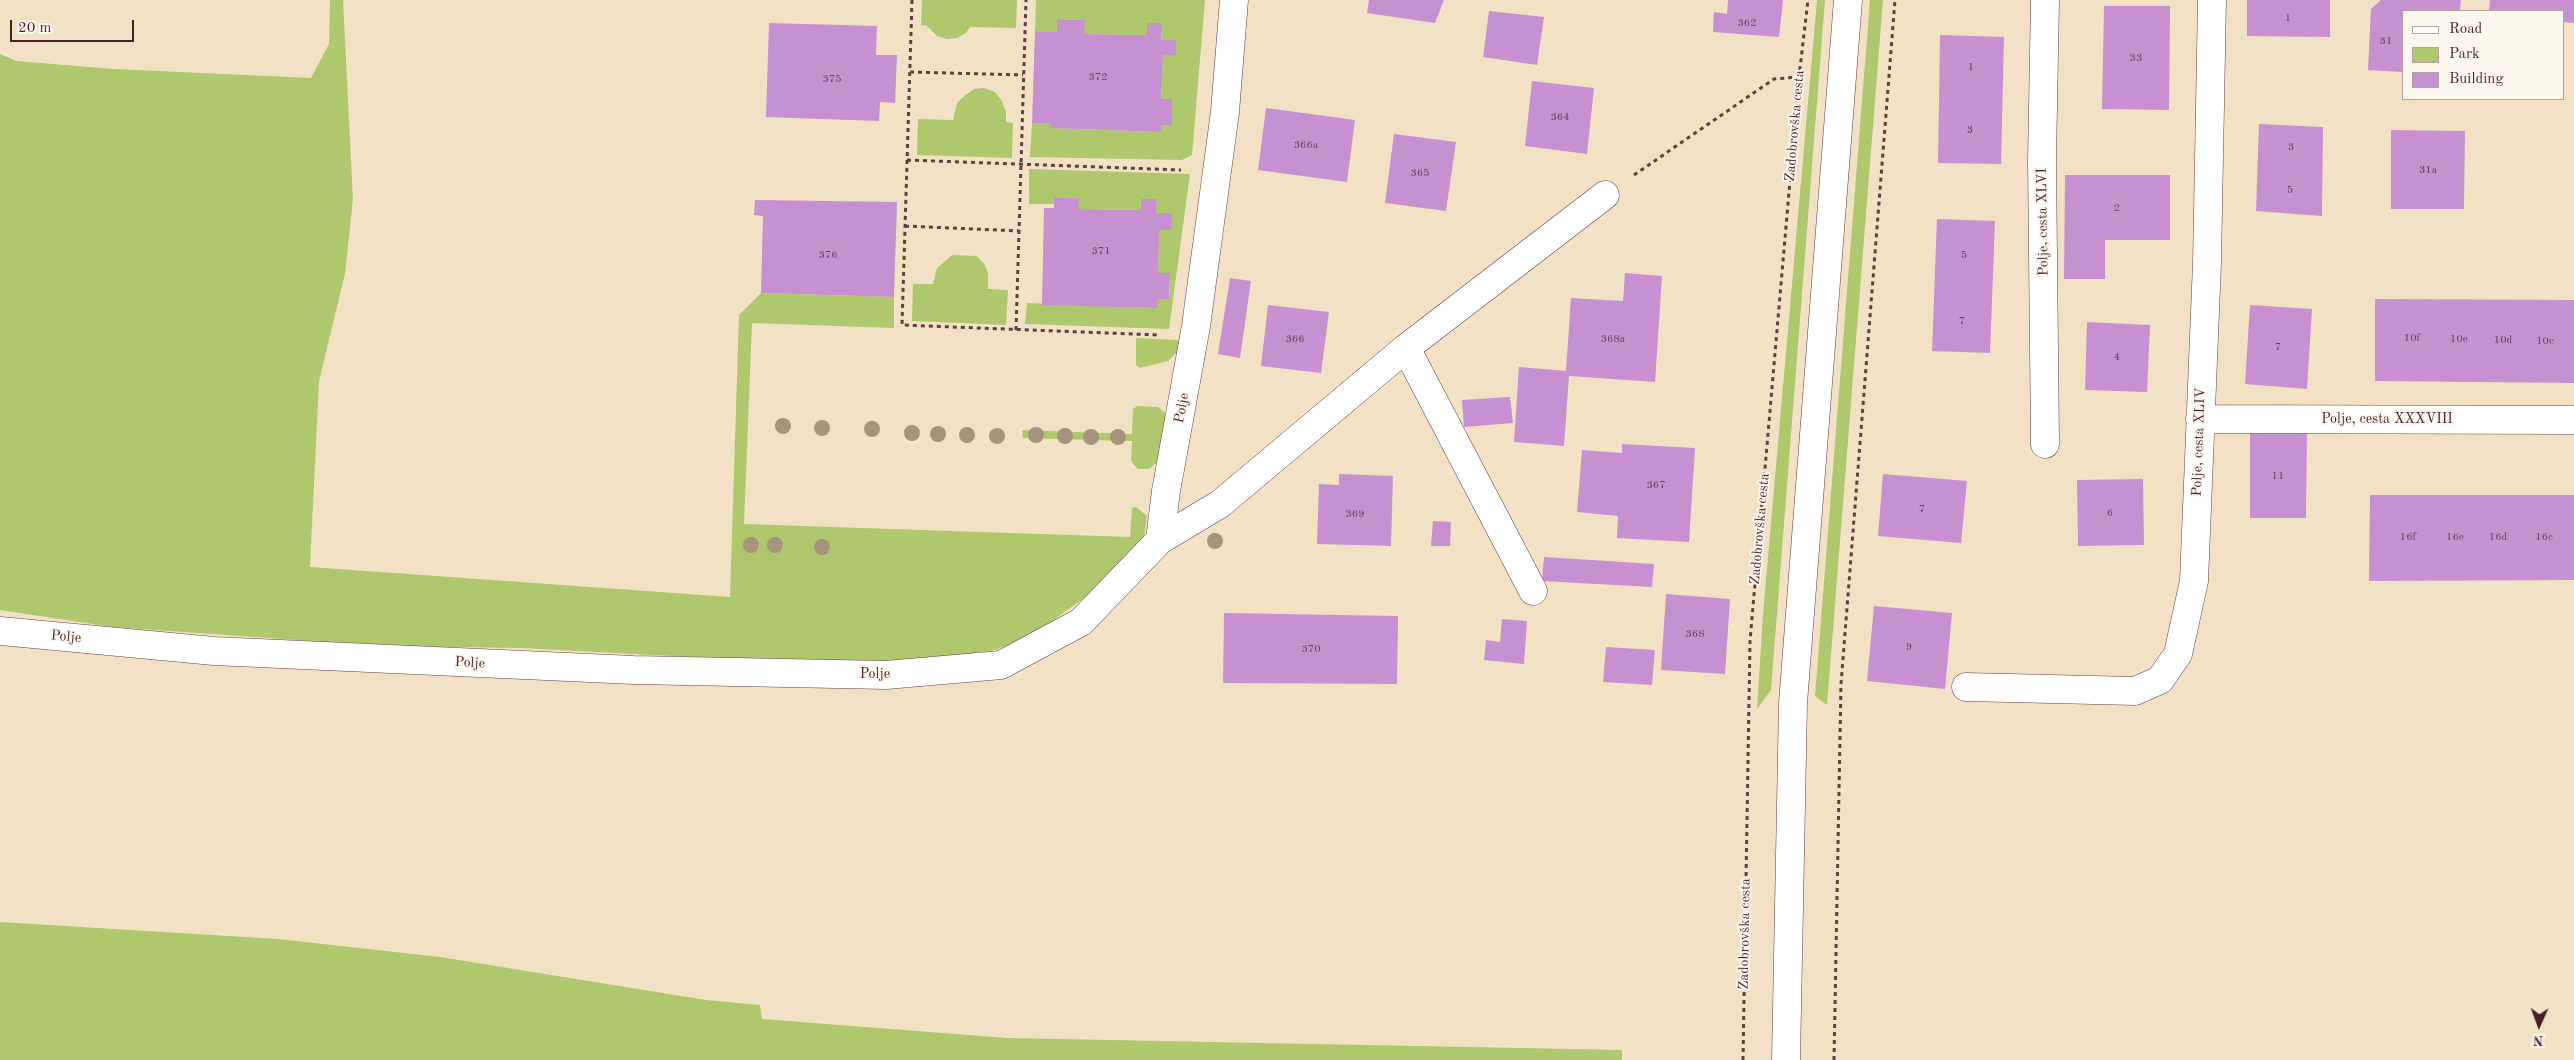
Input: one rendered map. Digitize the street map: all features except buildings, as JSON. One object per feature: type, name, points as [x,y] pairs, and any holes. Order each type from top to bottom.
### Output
[{"type":"street","name":"Polje","points":[[0,631],[214,651],[634,670],[886,674],[1001,666],[1081,622],[1160,540],[1166,491],[1196,326],[1226,112],[1234,0]]},
{"type":"street","points":[[1786,1060],[1793,703],[1848,0]]},
{"type":"street","name":"Polje, cesta XLVI","points":[[2045,444],[2042,160],[2046,0]]},
{"type":"street","name":"Polje, cesta XLIV","points":[[1966,687],[2135,691],[2160,680],[2178,654],[2194,581],[2209,194],[2212,0]]},
{"type":"street","points":[[1160,540],[1220,504],[1406,348],[1605,195]]},
{"type":"street","points":[[1406,348],[1533,590]]},
{"type":"street","name":"Polje, cesta XXXVIII","points":[[2200,418],[2574,420]]},
{"type":"path","points":[[912,0],[902,325],[1165,335]]},
{"type":"path","points":[[1016,330],[1026,0]]},
{"type":"path","name":"Zadobrovška cesta","points":[[1742,1060],[1750,641],[1799,77],[1808,0]]},
{"type":"path","points":[[1834,1060],[1841,684],[1895,0]]},
{"type":"path","points":[[910,72],[1023,75]]},
{"type":"path","points":[[1605,195],[1774,79],[1799,77]]},
{"type":"path","points":[[907,160],[1187,170]]},
{"type":"path","points":[[905,226],[1020,231]]},
{"type":"green space","points":[[330,0],[343,0],[353,199],[345,274],[319,381],[310,567],[730,597],[739,315],[761,293],[894,297],[894,328],[752,323],[744,524],[1130,537],[1132,508],[1136,507],[1147,516],[1144,537],[1101,586],[1031,636],[995,650],[940,658],[878,662],[727,659],[521,648],[383,646],[112,627],[0,610],[0,54],[16,61],[114,69],[311,78],[329,44]]},
{"type":"green space","points":[[922,0],[1017,0],[1016,28],[970,27],[966,33],[957,38],[947,39],[937,36],[927,26],[921,25]]},
{"type":"green space","points":[[1036,0],[1205,0],[1192,155],[1182,160],[1030,157],[1032,123],[1051,123],[1051,128],[1160,132],[1161,125],[1172,125],[1172,100],[1161,99],[1163,55],[1176,55],[1176,40],[1161,40],[1162,23],[1147,23],[1147,35],[1084,34],[1084,20],[1058,19],[1057,32],[1035,31]]},
{"type":"green space","points":[[1817,0],[1825,0],[1771,690],[1757,709],[1763,614]]},
{"type":"green space","points":[[1870,0],[1883,0],[1827,705],[1815,696]]},
{"type":"green space","points":[[984,88],[995,92],[1006,111],[1006,122],[1013,123],[1012,158],[917,155],[918,119],[953,120],[957,103],[974,89]]},
{"type":"green space","points":[[1029,169],[1190,174],[1169,329],[1025,324],[1027,303],[1157,308],[1157,299],[1169,299],[1170,274],[1158,273],[1159,230],[1171,213],[1156,213],[1157,199],[1141,199],[1141,210],[1078,209],[1078,198],[1054,197],[1054,204],[1029,204]]},
{"type":"green space","points":[[952,255],[977,256],[985,265],[988,274],[988,289],[1008,290],[1006,325],[912,321],[913,284],[933,284],[937,268]]},
{"type":"green space","points":[[1136,338],[1180,340],[1177,352],[1168,361],[1140,368],[1136,365]]},
{"type":"green space","points":[[1137,406],[1158,407],[1167,415],[1159,461],[1149,469],[1138,469],[1134,465],[1131,460],[1132,441],[1023,438],[1022,430],[1132,434],[1133,409]]},
{"type":"green space","points":[[0,922],[278,939],[440,957],[706,1000],[760,1005],[762,1019],[1007,1038],[1622,1050],[1622,1060],[0,1060]]}]
